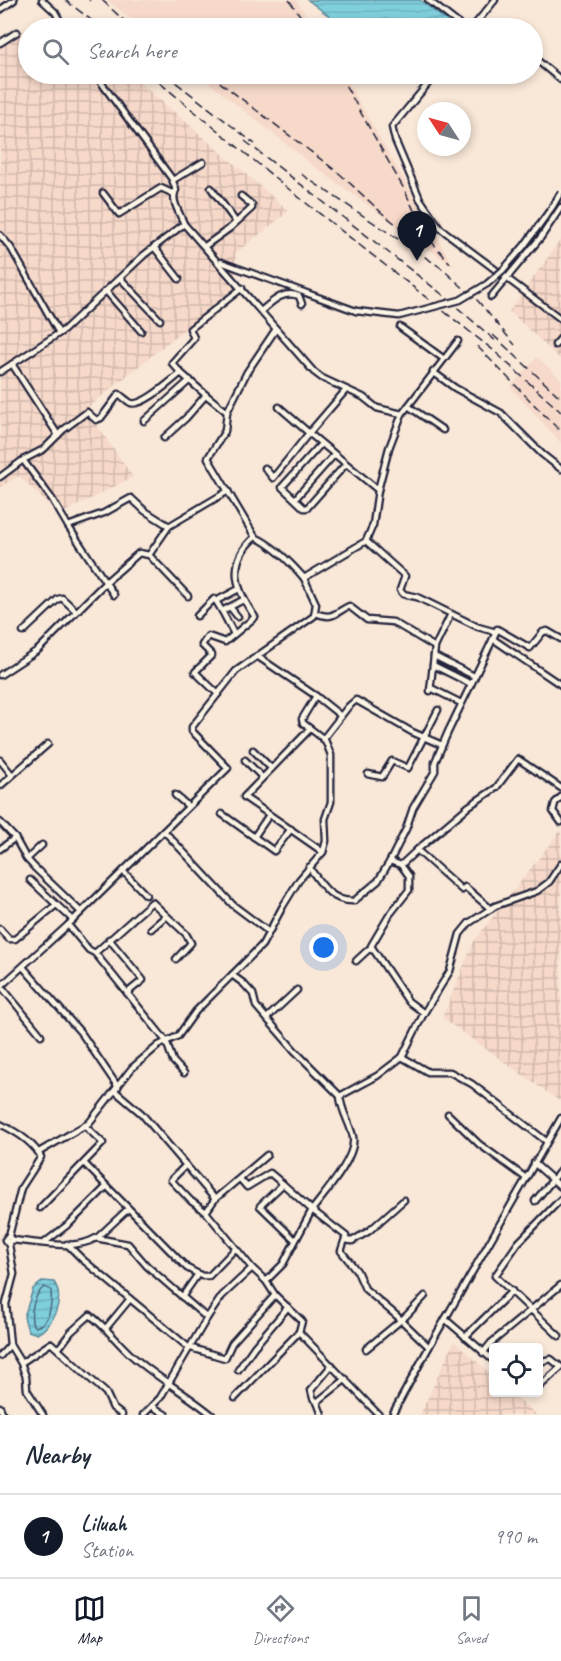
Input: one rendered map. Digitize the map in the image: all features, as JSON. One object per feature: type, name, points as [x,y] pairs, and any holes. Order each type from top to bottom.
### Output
[{"type":"street","points":[[0,10],[14,0]]},
{"type":"street","points":[[42,0],[58,18]]},
{"type":"street","points":[[428,0],[451,18]]},
{"type":"street","points":[[480,18],[495,0]]},
{"type":"street","points":[[0,43],[17,32]]},
{"type":"street","points":[[543,65],[561,80]]},
{"type":"street","points":[[102,84],[173,180],[176,190],[174,200],[184,224],[314,372],[377,408],[402,414]]},
{"type":"street","points":[[428,84],[392,127],[395,140],[420,199],[440,228],[561,319]]},
{"type":"street","points":[[173,180],[203,162]]},
{"type":"street","points":[[103,193],[119,214],[161,188],[174,194]]},
{"type":"street","points":[[211,188],[236,222]]},
{"type":"street","points":[[218,261],[356,311],[399,316],[460,300],[488,284],[524,246],[561,192]]},
{"type":"street","points":[[205,246],[253,207],[242,196]]},
{"type":"street","points":[[491,297],[541,237],[561,208]]},
{"type":"street","points":[[0,372],[59,333],[184,224]]},
{"type":"street","points":[[0,235],[11,248],[59,333]]},
{"type":"street","points":[[154,248],[178,279]]},
{"type":"street","points":[[120,278],[160,320]]},
{"type":"street","points":[[227,412],[172,363],[194,338],[190,329],[242,288]]},
{"type":"street","points":[[106,291],[141,331]]},
{"type":"street","points":[[261,311],[280,296],[290,293],[299,296],[302,304]]},
{"type":"street","points":[[400,327],[444,359]]},
{"type":"street","points":[[41,1035],[1,987],[68,925],[228,768],[192,730],[192,727],[236,671],[310,620],[315,613],[316,604],[303,578],[286,559],[255,537],[208,458],[225,431],[227,412],[247,372],[276,329]]},
{"type":"street","points":[[555,345],[561,338]]},
{"type":"street","points":[[303,578],[366,541],[373,525],[378,490],[389,448],[402,414],[458,341]]},
{"type":"street","points":[[12,364],[58,435]]},
{"type":"street","points":[[433,372],[455,388],[501,413],[542,454],[561,469]]},
{"type":"street","points":[[0,477],[22,460],[44,448],[87,412],[96,420],[101,418],[119,394],[131,403],[147,399],[181,373]]},
{"type":"street","points":[[144,421],[190,380]]},
{"type":"street","points":[[273,478],[346,390]]},
{"type":"street","points":[[164,438],[206,395]]},
{"type":"street","points":[[408,406],[443,430]]},
{"type":"street","points":[[279,407],[345,465],[378,490]]},
{"type":"street","points":[[282,487],[321,444]]},
{"type":"street","points":[[295,499],[334,455]]},
{"type":"street","points":[[22,460],[52,499],[114,595]]},
{"type":"street","points":[[265,468],[282,487],[307,508],[345,465]]},
{"type":"street","points":[[149,555],[169,526],[228,491]]},
{"type":"street","points":[[68,525],[104,513],[131,498],[145,511],[169,526]]},
{"type":"street","points":[[218,694],[195,672],[212,655],[202,645],[208,636],[225,642],[255,617],[243,600],[236,570],[240,556],[255,537]]},
{"type":"street","points":[[366,541],[405,576],[400,590],[403,594],[417,597],[478,627],[496,632],[497,629],[530,648],[547,631],[561,639]]},
{"type":"street","points":[[0,675],[38,650],[106,582],[139,553],[149,555],[169,579],[188,596]]},
{"type":"street","points":[[197,616],[214,599],[216,601],[239,590]]},
{"type":"street","points":[[23,632],[58,599],[62,598],[76,611]]},
{"type":"street","points":[[222,611],[243,600]]},
{"type":"street","points":[[216,601],[234,634]]},
{"type":"street","points":[[315,613],[338,615],[349,606],[367,620],[393,622],[435,647]]},
{"type":"street","points":[[230,607],[238,617]]},
{"type":"street","points":[[451,614],[435,647],[431,690],[461,703]]},
{"type":"street","points":[[309,867],[325,890],[342,900],[354,901],[371,889],[390,861],[414,808],[435,771],[435,762],[442,745],[496,632]]},
{"type":"street","points":[[493,639],[561,685]]},
{"type":"street","points":[[257,656],[341,716]]},
{"type":"street","points":[[434,657],[474,676]]},
{"type":"street","points":[[433,665],[471,684]]},
{"type":"street","points":[[39,1152],[86,1125],[132,1068],[166,1041],[178,1036],[196,1011],[262,945],[283,906],[309,867],[323,852],[326,841],[325,819],[332,797],[331,755],[323,739],[303,723],[302,719],[316,696]]},
{"type":"street","points":[[323,739],[356,700],[442,745]]},
{"type":"street","points":[[368,774],[382,777],[392,761],[408,768],[438,710]]},
{"type":"street","points":[[310,729],[243,796],[323,852]]},
{"type":"street","points":[[0,786],[48,744]]},
{"type":"street","points":[[253,750],[271,768]]},
{"type":"street","points":[[401,865],[470,806],[496,788],[518,759],[561,788]]},
{"type":"street","points":[[0,760],[12,775]]},
{"type":"street","points":[[245,760],[262,777]]},
{"type":"street","points":[[176,795],[188,806]]},
{"type":"street","points":[[561,797],[555,803],[553,811],[561,822]]},
{"type":"street","points":[[222,814],[274,851],[291,830]]},
{"type":"street","points":[[254,837],[269,814]]},
{"type":"street","points":[[0,822],[15,838],[27,859],[81,912]]},
{"type":"street","points":[[164,831],[233,905],[268,932]]},
{"type":"street","points":[[0,849],[15,838]]},
{"type":"street","points":[[27,859],[42,846]]},
{"type":"street","points":[[417,850],[462,890],[465,887],[491,909]]},
{"type":"street","points":[[390,861],[401,865],[410,876],[409,890],[386,922],[372,950],[408,1001],[424,1013]]},
{"type":"street","points":[[340,1096],[377,1076],[402,1057],[424,1013],[450,972],[460,934],[469,923],[491,909],[537,891],[549,882],[561,864]]},
{"type":"street","points":[[123,871],[146,895]]},
{"type":"street","points":[[30,880],[73,920]]},
{"type":"street","points":[[95,953],[152,902],[186,934],[191,943],[176,959]]},
{"type":"street","points":[[0,929],[9,939],[15,939],[56,905]]},
{"type":"street","points":[[151,929],[166,916]]},
{"type":"street","points":[[68,925],[89,950],[95,953],[166,1041],[173,1061],[184,1073]]},
{"type":"street","points":[[110,939],[143,980],[127,993]]},
{"type":"street","points":[[356,961],[369,949],[372,950]]},
{"type":"street","points":[[23,967],[82,1034],[116,1089],[141,1113],[215,1199]]},
{"type":"street","points":[[232,975],[253,994],[256,1006],[308,1065],[340,1096],[345,1118],[354,1138],[350,1153],[336,1178],[312,1210],[283,1264],[266,1281]]},
{"type":"street","points":[[267,1018],[297,990]]},
{"type":"street","points":[[402,1057],[428,1072],[450,1072],[471,1084],[546,1141]]},
{"type":"street","points":[[448,1114],[478,1144],[526,1178]]},
{"type":"street","points":[[392,1415],[561,1118]]},
{"type":"street","points":[[0,1124],[13,1130],[39,1152],[41,1157],[21,1188],[7,1239],[14,1274],[6,1304],[10,1345],[21,1363],[26,1377],[27,1390],[43,1415]]},
{"type":"street","points":[[40,1208],[103,1143],[86,1125]]},
{"type":"street","points":[[206,1212],[215,1199],[267,1155]]},
{"type":"street","points":[[84,1163],[175,1258],[198,1274],[209,1276],[236,1249]]},
{"type":"street","points":[[534,1163],[561,1187]]},
{"type":"street","points":[[186,1165],[171,1180],[191,1201],[206,1212],[252,1268],[266,1281],[275,1295],[303,1324],[299,1332],[235,1398]]},
{"type":"street","points":[[535,1201],[561,1170]]},
{"type":"street","points":[[240,1179],[247,1187],[270,1173],[346,1236],[341,1251],[357,1271],[361,1284],[429,1347]]},
{"type":"street","points":[[283,1184],[260,1206],[295,1240]]},
{"type":"street","points":[[44,1242],[70,1223],[106,1186]]},
{"type":"street","points":[[559,1336],[495,1276],[518,1244],[561,1199]]},
{"type":"street","points":[[345,1240],[352,1241],[369,1231],[404,1200]]},
{"type":"street","points":[[7,1239],[63,1246],[91,1242],[128,1209]]},
{"type":"street","points":[[96,1238],[128,1244],[147,1266],[207,1318]]},
{"type":"street","points":[[67,1244],[188,1347],[225,1358],[232,1342],[275,1295]]},
{"type":"street","points":[[142,1415],[160,1398],[188,1347],[222,1296],[252,1268]]},
{"type":"street","points":[[182,1297],[198,1274]]},
{"type":"street","points":[[483,1353],[491,1343],[561,1285]]},
{"type":"street","points":[[465,1337],[512,1292]]},
{"type":"street","points":[[366,1349],[406,1316],[425,1296]]},
{"type":"street","points":[[106,1328],[130,1299]]},
{"type":"street","points":[[238,1370],[288,1307]]},
{"type":"street","points":[[59,1348],[71,1332],[90,1315],[106,1328],[130,1355],[212,1415]]},
{"type":"street","points":[[445,1319],[489,1357]]},
{"type":"street","points":[[299,1332],[379,1415]]},
{"type":"street","points":[[21,1363],[51,1343],[106,1393],[113,1408],[122,1415]]},
{"type":"street","points":[[0,1356],[10,1345]]},
{"type":"street","points":[[543,1361],[550,1359],[561,1367],[543,1384]]},
{"type":"street","points":[[322,1415],[311,1390],[332,1365]]},
{"type":"street","points":[[317,1402],[346,1379]]},
{"type":"street","points":[[152,1406],[166,1415]]},
{"type":"street","points":[[0,1407],[3,1415]]},
{"type":"shaded area","points":[[107,0],[296,0],[308,18],[130,18]]},
{"type":"shaded area","points":[[18,32],[18,84],[142,84],[289,211],[236,253],[234,289],[86,409],[133,477],[59,515],[19,476],[0,487],[0,37]]},
{"type":"shaded area","points":[[211,84],[349,84],[454,267],[312,165]]},
{"type":"shaded area","points":[[561,239],[561,360],[509,311]]},
{"type":"shaded area","points":[[537,357],[561,379],[561,443],[510,387]]},
{"type":"shaded area","points":[[561,830],[561,1102],[442,1018],[474,941]]},
{"type":"shaded area","points":[[454,1341],[489,1372],[489,1397],[517,1397],[537,1415],[420,1415]]},
{"type":"water","points":[[308,0],[420,0],[443,18],[332,18]]},
{"type":"water","points":[[43,1281],[54,1282],[58,1304],[53,1318],[37,1334],[28,1331],[24,1317],[33,1289]]},
{"type":"railway","points":[[65,0],[89,18]]},
{"type":"railway","points":[[102,0],[121,18]]},
{"type":"railway","points":[[289,0],[302,18]]},
{"type":"railway","points":[[161,84],[296,195],[493,350],[561,412]]},
{"type":"railway","points":[[178,84],[255,144]]},
{"type":"railway","points":[[222,84],[340,174],[382,213],[417,241]]},
{"type":"railway","points":[[345,84],[404,189],[425,234],[450,263]]},
{"type":"railway","points":[[245,141],[443,295],[498,343]]},
{"type":"railway","points":[[301,174],[440,267],[478,301],[515,345]]},
{"type":"railway","points":[[493,335],[561,398]]},
{"type":"railway","points":[[477,346],[561,432]]},
{"type":"place","name":"Liluah","points":[[417,261]]}]
